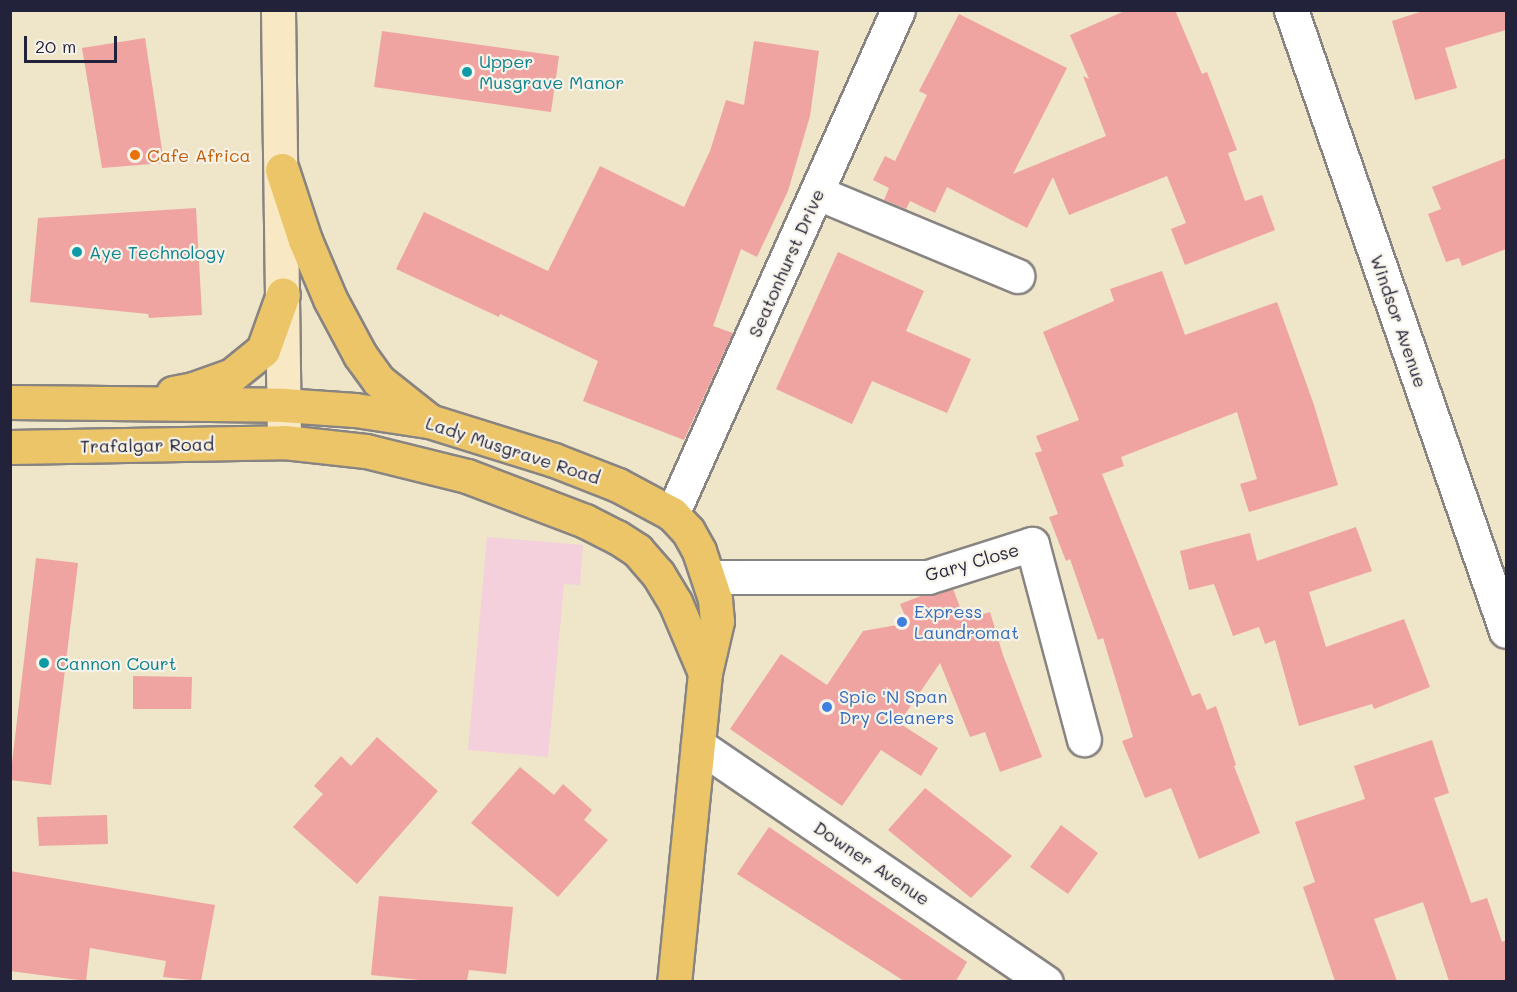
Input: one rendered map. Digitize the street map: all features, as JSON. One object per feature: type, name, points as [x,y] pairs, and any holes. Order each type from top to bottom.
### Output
[{"type":"main road","points":[[278,10],[284,442]]},
{"type":"main road","points":[[282,170],[309,250],[330,299],[360,356],[379,381],[429,421]]},
{"type":"main road","points":[[109,403],[193,389],[232,375],[264,350],[283,294]]},
{"type":"main road","points":[[10,402],[283,405]]},
{"type":"main road","name":"Lady Musgrave Road","points":[[283,405],[355,410],[429,421],[554,460],[618,485],[672,514],[688,531],[709,577],[715,598],[717,621],[705,673],[674,981]]},
{"type":"main road","name":"Lady Musgrave Road","points":[[284,442],[366,452],[456,472],[535,499],[617,537],[637,550],[658,574],[675,602],[705,673]]},
{"type":"main road","name":"Trafalgar Road","points":[[10,447],[284,442]]},
{"type":"street","name":"Seatonhurst Drive","points":[[672,514],[818,193],[898,10]]},
{"type":"street","name":"Windsor Avenue","points":[[1291,10],[1506,631]]},
{"type":"street","points":[[818,193],[1017,276]]},
{"type":"street","name":"Gary Close","points":[[709,577],[839,579],[928,577],[1032,544],[1084,739]]},
{"type":"street","name":"Downer Avenue","points":[[698,745],[1046,981]]},
{"type":"shaded area","points":[[487,537],[583,545],[580,585],[564,584],[548,757],[468,750]]},
{"type":"building","points":[[1127,10],[1175,10],[1202,74],[1207,72],[1237,150],[1228,153],[1245,201],[1262,195],[1275,230],[1185,265],[1171,229],[1186,223],[1167,176],[1069,215],[1053,177],[1027,228],[947,187],[935,213],[910,201],[906,209],[884,200],[889,188],[873,180],[885,156],[895,161],[927,95],[919,91],[959,14],[1067,68],[1013,174],[1106,136],[1083,76],[1089,79],[1070,35]]},
{"type":"building","points":[[1426,10],[1506,10],[1506,30],[1445,48],[1457,88],[1415,100],[1392,21]]},
{"type":"building","name":"Upper Musgrave Manor","points":[[382,31],[559,56],[551,112],[374,87]]},
{"type":"building","points":[[145,38],[164,163],[102,168],[82,48]]},
{"type":"building","points":[[754,41],[819,51],[810,116],[788,191],[757,257],[741,249],[713,326],[733,333],[684,440],[583,401],[598,361],[500,314],[499,317],[396,269],[424,212],[548,271],[600,166],[684,207],[710,151],[726,100],[744,105]]},
{"type":"building","points":[[1506,158],[1506,249],[1462,266],[1459,258],[1446,262],[1428,214],[1441,209],[1432,187]]},
{"type":"building","points":[[196,208],[202,315],[149,318],[148,314],[30,302],[38,218]]},
{"type":"building","points":[[838,252],[924,291],[906,331],[971,359],[947,413],[872,381],[852,424],[776,389]]},
{"type":"building","points":[[1162,271],[1185,335],[1277,302],[1314,405],[1338,485],[1249,512],[1240,484],[1257,479],[1237,412],[1121,457],[1124,466],[1102,474],[1192,696],[1200,693],[1207,710],[1216,706],[1236,765],[1234,766],[1260,833],[1199,859],[1171,788],[1145,798],[1122,741],[1133,737],[1103,638],[1098,640],[1070,559],[1066,561],[1049,517],[1058,514],[1035,453],[1042,451],[1036,436],[1079,420],[1043,332],[1114,301],[1110,289]]},
{"type":"building","points":[[1356,527],[1372,571],[1309,592],[1326,647],[1404,619],[1430,687],[1374,709],[1372,704],[1299,726],[1275,640],[1265,644],[1259,627],[1233,636],[1214,584],[1189,590],[1180,551],[1250,533],[1257,561]]},
{"type":"building","name":"Cannon Court","points":[[36,558],[78,563],[51,785],[10,780]]},
{"type":"building","points":[[953,589],[963,615],[978,609],[980,615],[990,612],[1003,655],[1042,757],[1000,772],[985,732],[970,737],[940,663],[899,723],[938,748],[921,776],[881,750],[842,806],[730,729],[781,654],[827,685],[863,631],[908,623],[900,604],[921,596]]},
{"type":"building","points":[[133,676],[192,677],[191,709],[133,709]]},
{"type":"building","points":[[377,737],[438,791],[357,884],[293,827],[323,794],[314,786],[341,756],[351,766]]},
{"type":"building","points":[[1432,740],[1449,793],[1434,798],[1471,903],[1487,898],[1502,942],[1506,940],[1506,981],[1449,981],[1423,902],[1374,919],[1397,981],[1335,981],[1303,887],[1315,882],[1295,822],[1365,799],[1354,766]]},
{"type":"building","points":[[520,767],[554,795],[563,784],[592,810],[584,820],[608,840],[558,897],[471,823]]},
{"type":"building","points":[[925,788],[1012,856],[971,898],[888,830]]},
{"type":"building","points":[[107,815],[108,844],[39,846],[37,817]]},
{"type":"building","points":[[1061,825],[1098,853],[1068,894],[1030,867]]},
{"type":"building","points":[[769,827],[967,962],[956,981],[904,981],[737,874]]},
{"type":"building","points":[[10,871],[215,905],[201,981],[163,977],[166,961],[90,948],[86,981],[10,971]]},
{"type":"building","points":[[379,896],[513,907],[506,974],[469,970],[467,981],[429,981],[371,975]]},
{"type":"place","name":"Upper Musgrave Manor","points":[[467,72]]},
{"type":"place","name":"Cafe Africa","points":[[135,155]]},
{"type":"place","name":"Aye Technology","points":[[77,252]]},
{"type":"place","name":"Express Laundromat","points":[[902,622]]},
{"type":"place","name":"Cannon Court","points":[[44,663]]},
{"type":"place","name":"Spic 'N Span Dry Cleaners","points":[[827,707]]}]
